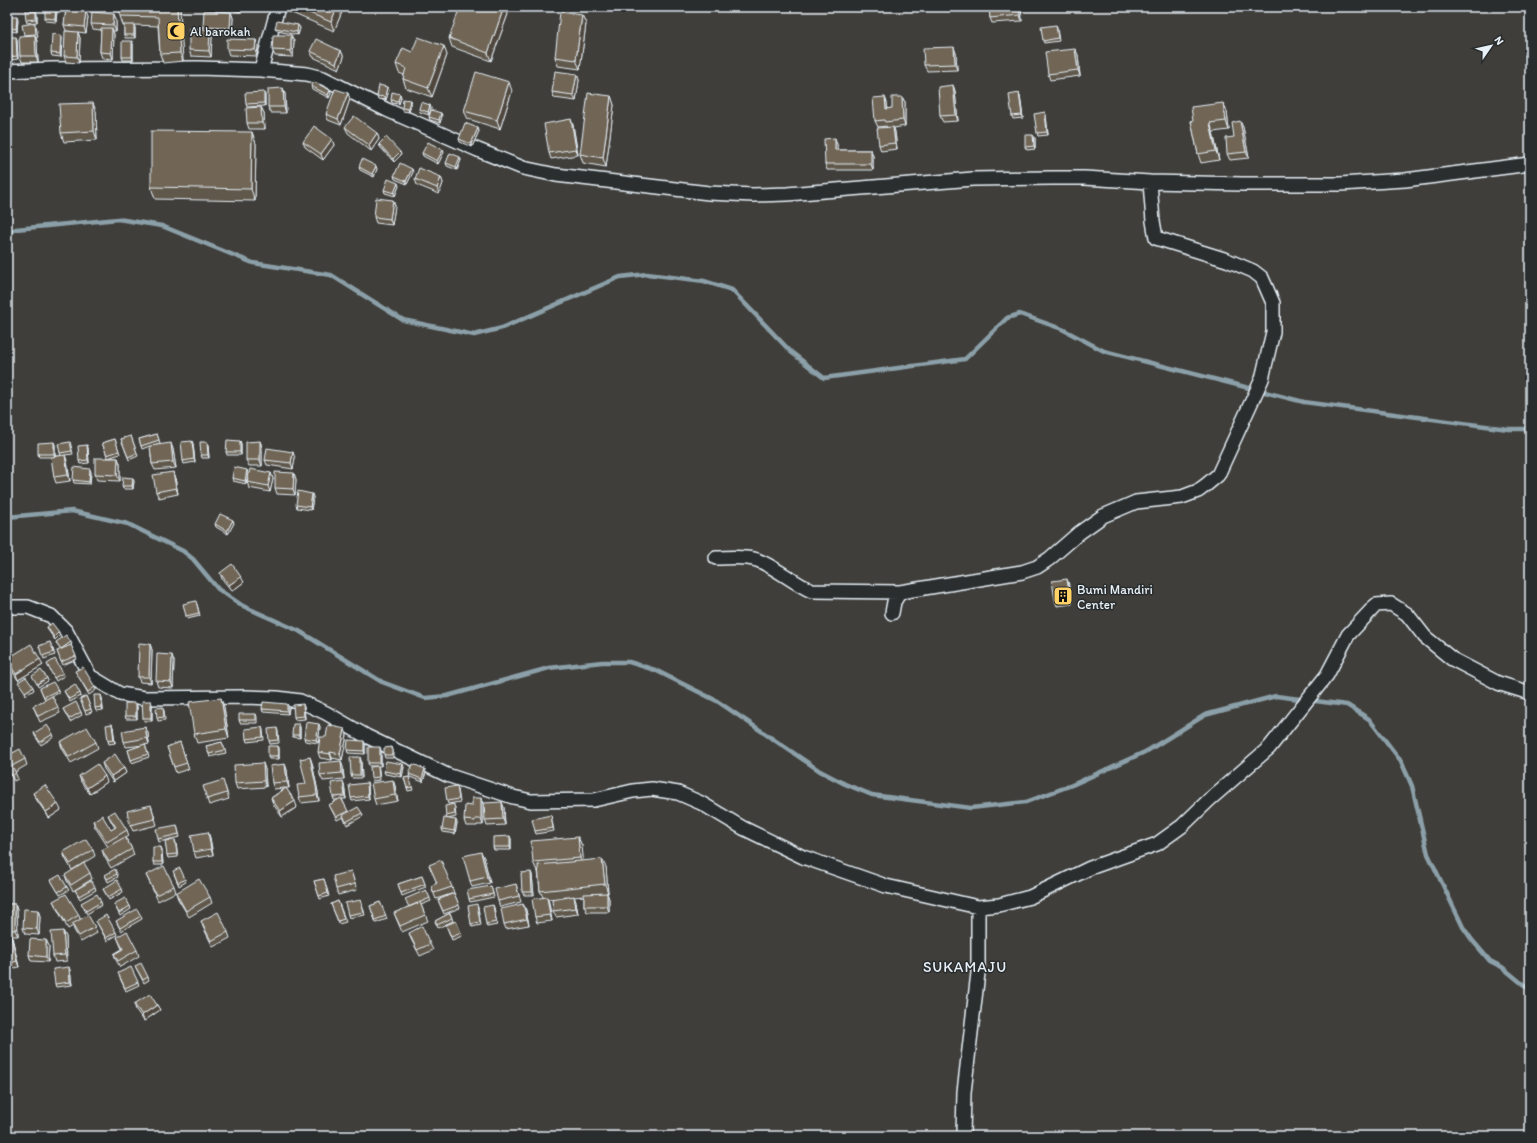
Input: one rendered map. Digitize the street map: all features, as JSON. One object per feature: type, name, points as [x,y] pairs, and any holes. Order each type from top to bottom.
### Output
[{"type":"street","points":[[261,70],[278,7]]},
{"type":"street","points":[[7,71],[50,69],[191,68],[261,70],[307,74],[323,78],[388,110],[503,161],[540,172],[709,193],[753,195],[810,192],[973,179],[1084,178],[1150,182],[1340,184],[1413,179],[1530,164]]},
{"type":"street","points":[[716,558],[745,558],[756,560],[812,592],[900,592],[1022,572],[1037,567],[1079,533],[1103,516],[1136,502],[1182,497],[1198,491],[1218,475],[1262,379],[1274,332],[1272,303],[1262,278],[1253,271],[1227,260],[1156,238],[1150,182]]},
{"type":"street","points":[[892,613],[894,602],[900,592]]},
{"type":"street","points":[[7,607],[28,607],[51,616],[66,631],[90,676],[120,694],[144,698],[244,696],[277,698],[300,702],[326,713],[366,736],[447,774],[513,798],[531,801],[594,800],[633,791],[652,789],[678,794],[701,804],[743,828],[802,857],[886,886],[978,907],[999,905],[1030,897],[1090,868],[1157,844],[1182,826],[1209,800],[1269,748],[1327,675],[1348,635],[1376,605],[1391,604],[1407,614],[1425,637],[1452,659],[1498,683],[1530,693]]},
{"type":"street","points":[[963,1136],[964,1092],[978,973],[978,907]]},
{"type":"building","points":[[45,7],[56,7],[55,19],[45,18]]},
{"type":"building","points":[[120,7],[177,7],[180,53],[160,54],[158,17],[120,16]]},
{"type":"building","points":[[295,7],[337,7],[331,22]]},
{"type":"building","points":[[460,7],[504,7],[488,53],[449,38]]},
{"type":"building","points":[[989,7],[1019,7],[1020,15],[990,18]]},
{"type":"building","points":[[66,9],[86,11],[84,27],[64,25]]},
{"type":"building","points":[[204,10],[231,12],[230,28],[203,27]]},
{"type":"building","points":[[25,11],[36,11],[36,19],[26,20]]},
{"type":"building","points":[[92,12],[114,14],[113,25],[91,24]]},
{"type":"building","points":[[560,12],[582,15],[576,60],[555,57]]},
{"type":"building","points":[[11,16],[17,16],[16,29],[10,28]]},
{"type":"building","points":[[277,21],[298,25],[297,32],[275,28]]},
{"type":"building","points":[[35,23],[36,34],[24,35],[22,25]]},
{"type":"building","points":[[124,25],[134,25],[134,35],[124,35]]},
{"type":"building","points":[[1056,25],[1058,38],[1043,41],[1041,27]]},
{"type":"building","points":[[101,28],[112,28],[111,53],[100,52]]},
{"type":"building","points":[[189,29],[210,30],[209,51],[189,50]]},
{"type":"building","points":[[65,31],[78,32],[77,57],[64,56]]},
{"type":"building","points":[[52,34],[61,35],[60,54],[51,53]]},
{"type":"building","points":[[35,35],[36,56],[20,56],[19,36]]},
{"type":"building","points":[[273,35],[291,35],[291,51],[272,50]]},
{"type":"building","points":[[8,37],[16,37],[17,56],[9,57]]},
{"type":"building","points":[[418,37],[444,46],[428,88],[403,79],[406,68],[396,64],[403,48],[412,52]]},
{"type":"building","points":[[227,39],[256,40],[255,50],[227,49]]},
{"type":"building","points":[[316,39],[341,51],[336,63],[310,51]]},
{"type":"building","points":[[122,41],[132,41],[132,57],[122,57]]},
{"type":"building","points":[[954,47],[955,64],[924,65],[923,48]]},
{"type":"building","points":[[1075,49],[1078,70],[1048,74],[1045,52]]},
{"type":"building","points":[[555,71],[577,74],[573,95],[552,92]]},
{"type":"building","points":[[476,72],[509,82],[497,120],[464,111]]},
{"type":"building","points":[[314,82],[330,90],[328,95],[311,86]]},
{"type":"building","points":[[379,85],[387,87],[385,97],[377,96]]},
{"type":"building","points":[[953,85],[956,115],[940,116],[938,87]]},
{"type":"building","points":[[283,88],[284,107],[268,107],[268,89]]},
{"type":"building","points":[[335,89],[348,93],[338,119],[326,114]]},
{"type":"building","points":[[264,92],[264,103],[246,104],[245,93]]},
{"type":"building","points":[[392,92],[400,94],[398,101],[391,100]]},
{"type":"building","points":[[588,93],[611,96],[603,158],[580,154]]},
{"type":"building","points":[[1019,93],[1022,115],[1012,116],[1009,95]]},
{"type":"building","points":[[885,97],[886,109],[892,108],[892,97],[902,97],[903,120],[885,122],[884,120],[875,121],[873,98]]},
{"type":"building","points":[[403,99],[410,100],[408,109],[402,108]]},
{"type":"building","points":[[421,102],[430,105],[428,112],[419,109]]},
{"type":"building","points":[[93,103],[94,131],[61,133],[59,104]]},
{"type":"building","points":[[1223,103],[1226,121],[1210,123],[1216,151],[1198,154],[1191,121],[1193,121],[1191,107]]},
{"type":"building","points":[[261,107],[262,123],[247,123],[246,108]]},
{"type":"building","points":[[431,110],[441,113],[439,120],[429,117]]},
{"type":"building","points":[[1045,112],[1047,132],[1037,133],[1034,114]]},
{"type":"building","points":[[354,116],[377,133],[369,145],[345,127]]},
{"type":"building","points":[[571,119],[576,149],[549,153],[544,124]]},
{"type":"building","points":[[1240,121],[1246,152],[1227,154],[1226,138],[1234,137],[1232,123]]},
{"type":"building","points":[[465,123],[478,128],[471,144],[459,139]]},
{"type":"building","points":[[314,126],[332,139],[321,154],[303,142]]},
{"type":"building","points":[[893,127],[895,143],[879,145],[877,128]]},
{"type":"building","points":[[151,131],[252,132],[251,189],[151,187]]},
{"type":"building","points":[[1025,135],[1033,135],[1034,146],[1025,147]]},
{"type":"building","points":[[386,137],[400,152],[393,159],[379,144]]},
{"type":"building","points":[[835,138],[835,150],[871,150],[871,164],[825,164],[824,139]]},
{"type":"building","points":[[428,142],[443,150],[437,161],[422,153]]},
{"type":"building","points":[[450,153],[460,157],[456,167],[446,163]]},
{"type":"building","points":[[362,159],[376,166],[372,174],[359,167]]},
{"type":"building","points":[[400,163],[412,169],[406,181],[394,176]]},
{"type":"building","points":[[419,168],[441,177],[437,188],[415,179]]},
{"type":"building","points":[[388,179],[398,183],[394,193],[384,190]]},
{"type":"building","points":[[376,198],[393,200],[390,219],[374,217]]},
{"type":"building","points":[[157,434],[159,440],[141,446],[139,439]]},
{"type":"building","points":[[131,436],[137,453],[128,457],[121,439]]},
{"type":"building","points":[[115,439],[119,451],[107,455],[102,443]]},
{"type":"building","points":[[227,440],[240,441],[240,452],[226,452]]},
{"type":"building","points":[[192,441],[194,459],[183,461],[181,442]]},
{"type":"building","points":[[260,441],[260,460],[246,460],[246,442]]},
{"type":"building","points":[[54,442],[54,454],[38,454],[38,443]]},
{"type":"building","points":[[70,442],[72,451],[60,453],[58,444]]},
{"type":"building","points":[[200,442],[207,442],[208,455],[201,455]]},
{"type":"building","points":[[171,443],[173,462],[152,464],[150,446]]},
{"type":"building","points":[[87,445],[88,460],[79,461],[78,446]]},
{"type":"building","points":[[267,448],[293,452],[291,463],[265,460]]},
{"type":"building","points":[[65,455],[68,475],[54,477],[51,457]]},
{"type":"building","points":[[95,458],[118,458],[117,475],[95,474]]},
{"type":"building","points":[[74,467],[90,469],[89,482],[73,480]]},
{"type":"building","points":[[234,467],[247,470],[245,481],[232,478]]},
{"type":"building","points":[[250,469],[271,473],[268,486],[247,482]]},
{"type":"building","points":[[173,472],[176,488],[156,492],[153,475]]},
{"type":"building","points":[[275,472],[294,473],[293,489],[275,488]]},
{"type":"building","points":[[123,477],[133,478],[132,486],[122,486]]},
{"type":"building","points":[[298,491],[312,494],[310,507],[296,505]]},
{"type":"building","points":[[220,514],[233,520],[227,531],[215,524]]},
{"type":"building","points":[[232,564],[241,577],[229,585],[220,573]]},
{"type":"building","points":[[1067,579],[1070,598],[1055,600],[1052,581]]},
{"type":"building","points":[[196,601],[199,613],[186,616],[183,604]]},
{"type":"building","points":[[52,623],[59,632],[54,637],[47,627]]},
{"type":"building","points":[[66,635],[71,642],[61,649],[56,642]]},
{"type":"building","points":[[50,642],[54,652],[42,656],[39,646]]},
{"type":"building","points":[[139,643],[150,644],[149,677],[138,677]]},
{"type":"building","points":[[31,644],[40,659],[16,674],[7,659]]},
{"type":"building","points":[[71,645],[76,656],[61,662],[57,651]]},
{"type":"building","points":[[157,654],[172,655],[171,682],[156,681]]},
{"type":"building","points":[[55,659],[63,673],[54,678],[47,664]]},
{"type":"building","points":[[83,667],[95,687],[88,692],[75,671]]},
{"type":"building","points":[[41,670],[47,678],[37,684],[32,676]]},
{"type":"building","points":[[26,677],[33,687],[25,692],[18,682]]},
{"type":"building","points":[[53,682],[58,690],[44,697],[40,688]]},
{"type":"building","points":[[75,684],[80,693],[69,699],[64,691]]},
{"type":"building","points":[[94,695],[101,695],[102,707],[95,708]]},
{"type":"building","points":[[52,696],[58,707],[38,716],[33,706]]},
{"type":"building","points":[[86,696],[91,709],[85,711],[80,699]]},
{"type":"building","points":[[221,698],[226,729],[194,734],[189,702]]},
{"type":"building","points":[[142,701],[151,701],[151,718],[143,718]]},
{"type":"building","points":[[76,702],[81,712],[69,719],[63,709]]},
{"type":"building","points":[[263,702],[287,704],[287,711],[262,709]]},
{"type":"building","points":[[125,703],[136,703],[136,716],[125,716]]},
{"type":"building","points":[[303,704],[304,716],[294,717],[293,705]]},
{"type":"building","points":[[163,707],[164,717],[157,718],[156,708]]},
{"type":"building","points":[[239,714],[256,714],[256,720],[239,720]]},
{"type":"building","points":[[306,722],[319,724],[316,740],[304,738]]},
{"type":"building","points":[[112,724],[114,740],[108,741],[106,725]]},
{"type":"building","points":[[293,724],[299,724],[299,735],[292,735]]},
{"type":"building","points":[[47,725],[53,734],[40,742],[34,733]]},
{"type":"building","points":[[328,725],[345,729],[340,754],[318,752],[320,737],[326,737]]},
{"type":"building","points":[[87,727],[96,742],[69,757],[60,742]]},
{"type":"building","points":[[145,727],[147,738],[124,742],[122,731]]},
{"type":"building","points":[[262,727],[263,737],[246,739],[245,729]]},
{"type":"building","points":[[277,728],[278,740],[269,741],[268,729]]},
{"type":"building","points":[[348,740],[364,741],[364,751],[347,750]]},
{"type":"building","points":[[180,742],[187,763],[174,767],[167,747]]},
{"type":"building","points":[[222,742],[225,750],[209,754],[206,746]]},
{"type":"building","points":[[145,744],[148,754],[131,760],[128,750]]},
{"type":"building","points":[[268,746],[278,746],[278,756],[268,756]]},
{"type":"building","points":[[368,747],[380,747],[380,763],[368,763]]},
{"type":"building","points":[[392,747],[392,755],[384,755],[384,748]]},
{"type":"building","points":[[20,749],[25,759],[12,766],[16,773],[12,776],[7,767],[7,756]]},
{"type":"building","points":[[115,754],[124,768],[111,776],[102,763]]},
{"type":"building","points":[[310,757],[317,795],[299,797],[297,785],[306,784],[300,759]]},
{"type":"building","points":[[350,757],[360,757],[360,775],[351,775]]},
{"type":"building","points":[[341,761],[342,773],[320,775],[319,763]]},
{"type":"building","points":[[386,761],[403,764],[401,774],[384,771]]},
{"type":"building","points":[[263,763],[264,781],[235,783],[234,765]]},
{"type":"building","points":[[97,764],[105,776],[87,788],[79,776]]},
{"type":"building","points":[[285,764],[287,782],[272,783],[270,766]]},
{"type":"building","points":[[413,764],[425,769],[422,779],[409,774]]},
{"type":"building","points":[[378,766],[379,777],[371,778],[370,767]]},
{"type":"building","points":[[409,777],[412,787],[407,788],[404,778]]},
{"type":"building","points":[[223,780],[227,793],[207,799],[203,786]]},
{"type":"building","points":[[393,780],[395,795],[374,799],[371,783]]},
{"type":"building","points":[[343,781],[345,796],[333,797],[331,783]]},
{"type":"building","points":[[367,783],[368,796],[351,798],[349,785]]},
{"type":"building","points":[[45,785],[58,804],[46,812],[33,793]]},
{"type":"building","points":[[457,786],[459,799],[447,801],[445,788]]},
{"type":"building","points":[[286,788],[295,801],[280,811],[271,798]]},
{"type":"building","points":[[341,798],[348,811],[336,817],[329,805]]},
{"type":"building","points":[[472,798],[481,798],[481,819],[475,819],[475,821],[464,820],[465,805],[472,806]]},
{"type":"building","points":[[502,802],[503,819],[485,820],[484,803]]},
{"type":"building","points":[[454,804],[455,814],[446,816],[445,806]]},
{"type":"building","points":[[151,805],[155,819],[130,825],[127,811]]},
{"type":"building","points":[[358,807],[362,813],[346,822],[343,815]]},
{"type":"building","points":[[115,811],[127,830],[107,842],[93,821],[102,815],[111,830],[116,827],[108,815]]},
{"type":"building","points":[[551,815],[553,828],[535,831],[532,819]]},
{"type":"building","points":[[444,818],[456,820],[454,831],[442,829]]},
{"type":"building","points":[[177,825],[179,834],[158,839],[156,829]]},
{"type":"building","points":[[208,832],[211,849],[194,852],[191,835]]},
{"type":"building","points":[[510,836],[510,847],[493,847],[493,837]]},
{"type":"building","points":[[125,837],[132,849],[109,862],[102,850]]},
{"type":"building","points":[[578,837],[580,858],[533,862],[531,841]]},
{"type":"building","points":[[86,839],[93,850],[70,864],[63,852]]},
{"type":"building","points":[[175,840],[177,854],[167,855],[165,841]]},
{"type":"building","points":[[153,847],[161,847],[162,862],[153,862]]},
{"type":"building","points":[[481,852],[487,877],[470,881],[463,856]]},
{"type":"building","points":[[602,859],[605,884],[540,891],[538,865]]},
{"type":"building","points":[[441,860],[452,887],[434,893],[431,886],[437,883],[429,865]]},
{"type":"building","points":[[84,863],[90,873],[71,885],[65,875]]},
{"type":"building","points":[[164,866],[174,886],[156,895],[146,875]]},
{"type":"building","points":[[180,868],[185,879],[178,883],[173,871]]},
{"type":"building","points":[[115,869],[117,874],[107,879],[105,875]]},
{"type":"building","points":[[351,871],[355,884],[336,889],[333,876]]},
{"type":"building","points":[[531,872],[532,892],[522,892],[521,873]]},
{"type":"building","points":[[60,875],[67,887],[58,892],[51,880]]},
{"type":"building","points":[[422,876],[425,884],[401,893],[398,884]]},
{"type":"building","points":[[199,879],[210,897],[186,911],[176,893]]},
{"type":"building","points":[[324,879],[328,893],[319,896],[314,881]]},
{"type":"building","points":[[117,880],[122,889],[108,897],[103,889]]},
{"type":"building","points":[[91,881],[95,887],[79,896],[75,890]]},
{"type":"building","points":[[516,884],[519,896],[498,901],[495,889]]},
{"type":"building","points":[[491,886],[493,894],[469,899],[467,890]]},
{"type":"building","points":[[426,890],[430,898],[409,907],[405,899]]},
{"type":"building","points":[[454,893],[459,905],[443,911],[438,900]]},
{"type":"building","points":[[607,893],[607,906],[584,906],[584,894]]},
{"type":"building","points":[[66,894],[79,915],[66,923],[53,901]]},
{"type":"building","points":[[97,894],[101,902],[86,911],[81,903]]},
{"type":"building","points":[[574,896],[576,908],[553,911],[552,900]]},
{"type":"building","points":[[547,897],[550,915],[535,917],[532,899]]},
{"type":"building","points":[[125,898],[130,906],[119,913],[114,904]]},
{"type":"building","points":[[361,900],[364,912],[348,915],[345,903]]},
{"type":"building","points":[[338,901],[344,919],[338,921],[331,904]]},
{"type":"building","points":[[380,902],[386,916],[375,920],[370,906]]},
{"type":"building","points":[[420,902],[425,915],[400,926],[394,913]]},
{"type":"building","points":[[7,904],[15,904],[15,930],[7,930]]},
{"type":"building","points":[[477,904],[480,922],[471,924],[468,906]]},
{"type":"building","points":[[523,904],[527,919],[504,924],[501,909]]},
{"type":"building","points":[[493,905],[496,922],[486,924],[483,907]]},
{"type":"building","points":[[24,909],[38,910],[37,929],[23,928]]},
{"type":"building","points":[[137,909],[141,916],[120,928],[116,921]]},
{"type":"building","points":[[218,912],[228,932],[211,941],[201,921]]},
{"type":"building","points":[[450,913],[452,918],[437,925],[435,921]]},
{"type":"building","points":[[88,915],[95,927],[79,936],[72,924]]},
{"type":"building","points":[[106,915],[116,932],[106,938],[96,921]]},
{"type":"building","points":[[456,921],[461,933],[451,937],[446,925]]},
{"type":"building","points":[[422,926],[430,944],[417,950],[409,933]]},
{"type":"building","points":[[63,931],[65,955],[53,956],[51,932]]},
{"type":"building","points":[[127,931],[137,950],[118,961],[114,954],[123,949],[117,937]]},
{"type":"building","points":[[11,936],[17,961],[7,964],[7,937]]},
{"type":"building","points":[[30,939],[46,940],[46,957],[29,955]]},
{"type":"building","points":[[141,963],[148,977],[143,980],[135,966]]},
{"type":"building","points":[[69,967],[70,982],[55,984],[53,969]]},
{"type":"building","points":[[131,967],[138,982],[125,988],[118,973]]},
{"type":"building","points":[[150,994],[157,1005],[142,1015],[134,1004]]},
{"type":"waterway","points":[[7,233],[16,229],[118,219],[162,226],[253,263],[331,275],[403,320],[474,335],[502,328],[620,277],[647,274],[704,281],[732,290],[791,352],[824,378],[965,359],[1007,318],[1020,314],[1062,329],[1104,351],[1304,402],[1508,429],[1530,429]]},
{"type":"waterway","points":[[7,517],[72,511],[128,524],[183,551],[193,559],[218,589],[243,606],[299,631],[382,682],[425,698],[447,696],[549,668],[602,662],[629,662],[655,670],[717,701],[820,771],[845,784],[872,795],[971,808],[1026,802],[1072,785],[1147,751],[1205,715],[1276,696],[1347,705],[1369,719],[1401,761],[1412,786],[1428,854],[1463,927],[1490,961],[1502,967],[1530,990]]},
{"type":"place","name":"Al barokah","points":[[176,31]]},
{"type":"place","name":"Bumi Mandiri Center","points":[[1063,596]]},
{"type":"district","name":"SUKAMAJU","points":[[965,967]]}]
